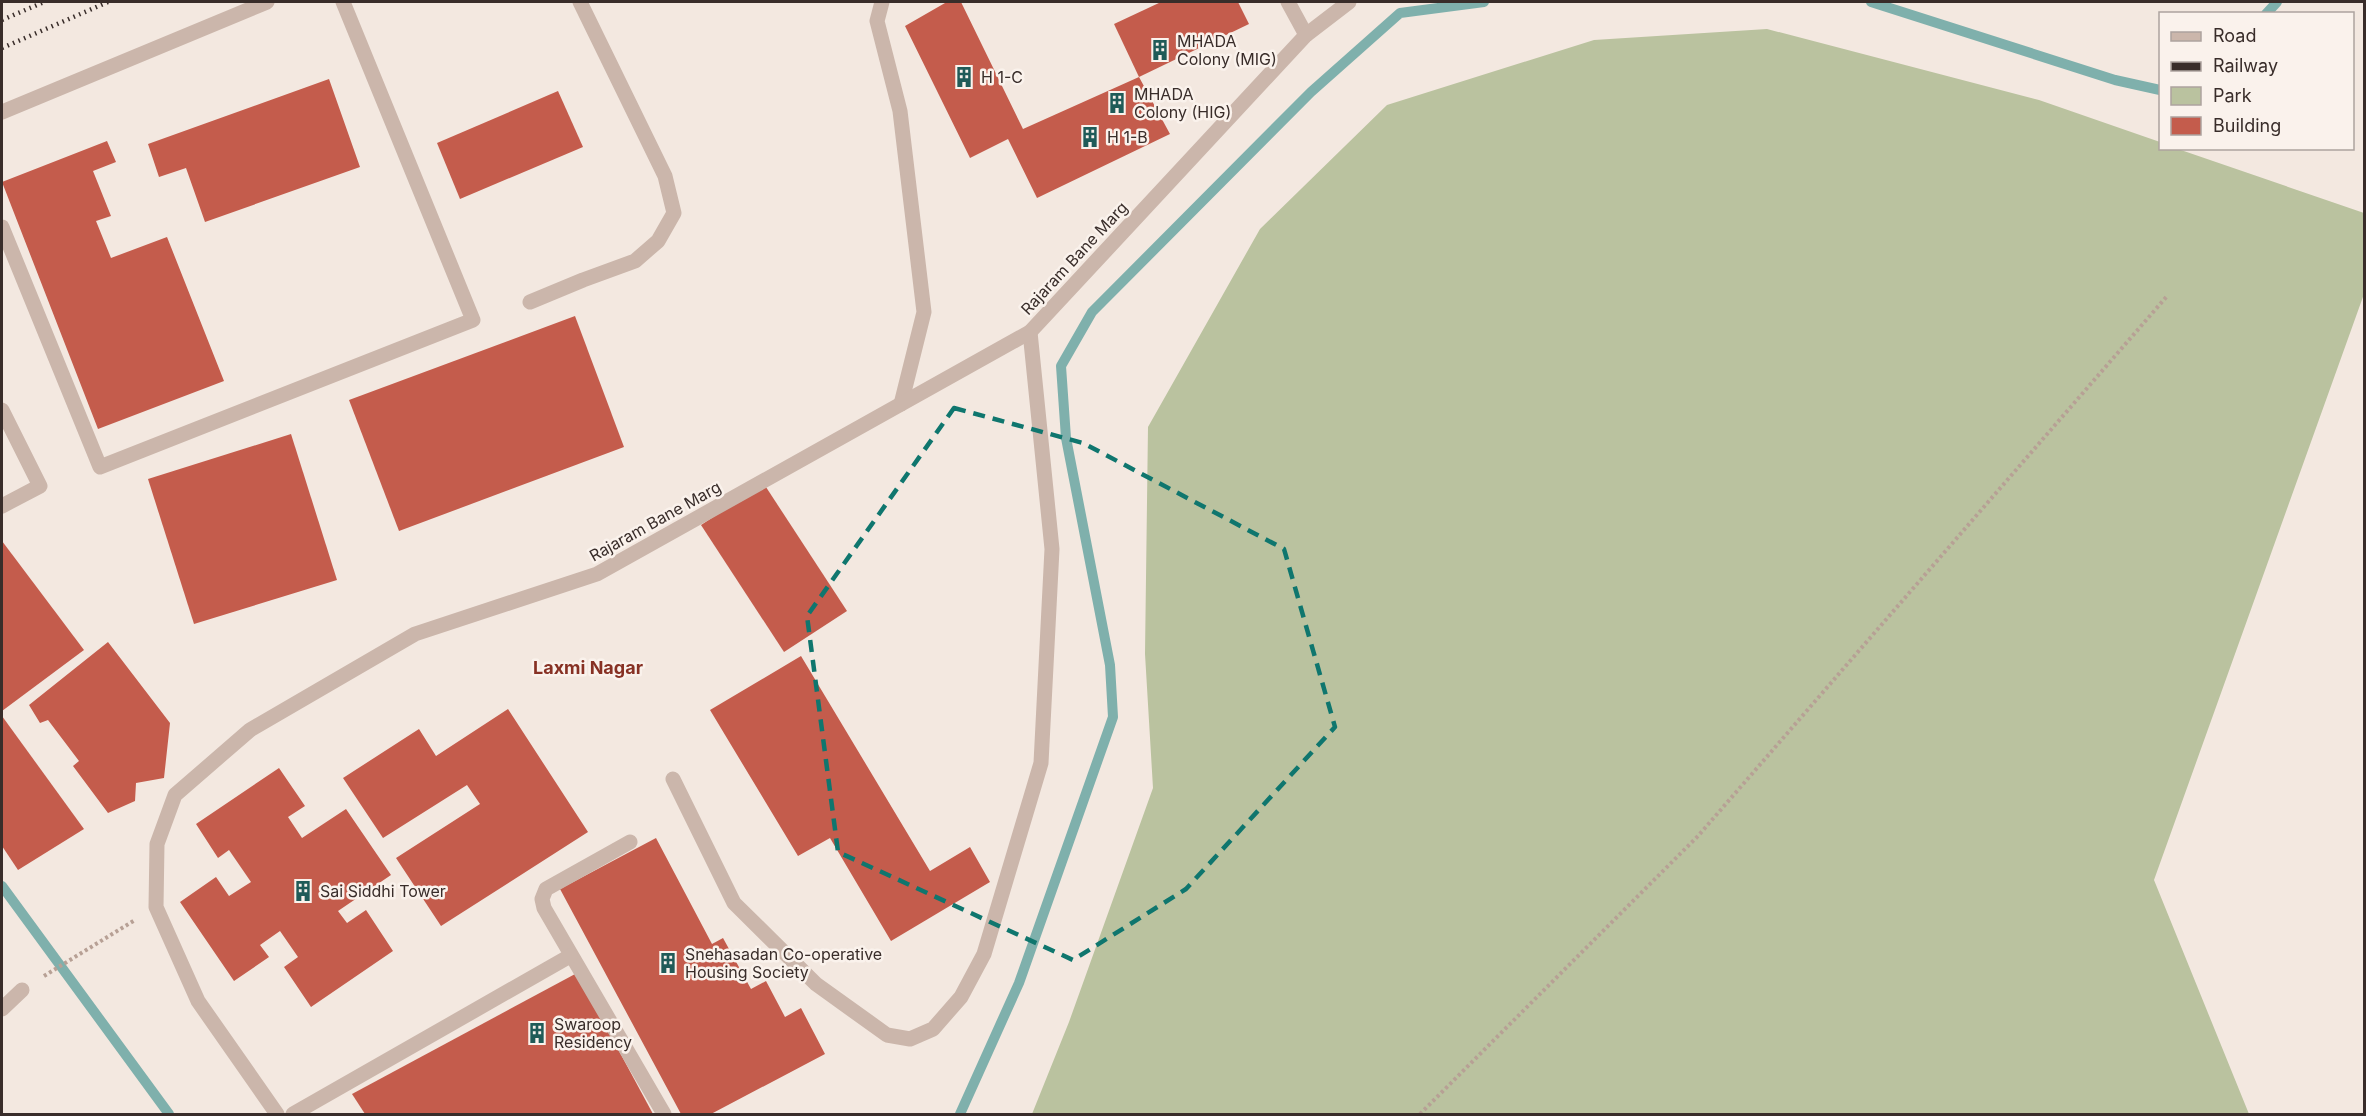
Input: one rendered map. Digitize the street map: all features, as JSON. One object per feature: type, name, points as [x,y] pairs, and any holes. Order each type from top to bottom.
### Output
[{"type":"street","points":[[2,112],[267,2]]},
{"type":"street","points":[[2,227],[100,467],[473,321],[343,2]]},
{"type":"street","points":[[530,302],[635,261],[658,241],[674,213],[665,176],[580,2]]},
{"type":"street","points":[[882,2],[877,21],[900,111],[924,312],[901,404]]},
{"type":"street","points":[[1288,2],[1306,35]]},
{"type":"street","name":"Rajaram Bane Marg","points":[[277,1114],[198,1001],[156,907],[157,844],[175,795],[250,730],[415,634],[597,574],[1030,332],[1306,35],[1348,2]]},
{"type":"street","points":[[673,779],[734,903],[816,984],[887,1035],[910,1039],[933,1029],[961,997],[984,954],[1041,763],[1052,549],[1030,332]]},
{"type":"street","points":[[2,410],[40,486],[2,506]]},
{"type":"street","points":[[630,842],[546,889],[542,899],[544,908],[570,956],[663,1114]]},
{"type":"street","points":[[293,1114],[570,956]]},
{"type":"street","points":[[2,1009],[22,990]]},
{"type":"path","points":[[1420,1114],[1698,836],[2168,295]]},
{"type":"path","points":[[45,975],[156,907]]},
{"type":"highlighted area","points":[[954,408],[1083,443],[1284,549],[1335,727],[1186,889],[1073,960],[838,852],[807,616]]},
{"type":"green space","points":[[1767,29],[2039,100],[2159,142],[2159,150],[2181,150],[2364,213],[2364,294],[2154,880],[2249,1114],[1032,1114],[1069,1022],[1153,788],[1145,654],[1148,427],[1260,229],[1387,105],[1594,40]]},
{"type":"building","name":"MHADA Colony (HIG)","points":[[944,2],[961,2],[1023,129],[1139,77],[1170,134],[1037,198],[1008,139],[970,158],[905,26]]},
{"type":"building","name":"MHADA Colony (MIG)","points":[[1161,2],[1238,2],[1249,24],[1139,77],[1114,24]]},
{"type":"building","points":[[329,79],[360,167],[205,222],[186,168],[159,177],[148,144]]},
{"type":"building","points":[[558,91],[583,147],[460,199],[437,143]]},
{"type":"building","points":[[107,141],[116,162],[93,171],[111,216],[96,221],[111,258],[167,237],[224,381],[98,429],[2,182]]},
{"type":"building","points":[[575,316],[624,447],[399,531],[349,400]]},
{"type":"building","points":[[291,434],[337,580],[194,624],[148,479]]},
{"type":"building","points":[[764,484],[847,611],[784,652],[701,525]]},
{"type":"building","points":[[2,541],[84,650],[2,711]]},
{"type":"building","points":[[108,642],[170,723],[164,778],[136,783],[135,801],[108,813],[73,766],[79,761],[48,720],[40,723],[29,705]]},
{"type":"building","points":[[801,656],[930,871],[970,847],[990,882],[891,941],[830,838],[798,856],[710,710]]},
{"type":"building","points":[[508,709],[588,832],[441,926],[396,858],[480,804],[467,785],[383,838],[343,778],[419,729],[436,756]]},
{"type":"building","points":[[2,716],[84,829],[18,870],[2,846]]},
{"type":"building","name":"Sai Siddhi Tower","points":[[279,768],[305,806],[288,817],[302,838],[346,809],[391,875],[338,911],[347,923],[366,910],[393,951],[311,1007],[284,967],[298,957],[280,931],[260,945],[269,957],[234,981],[180,902],[216,877],[229,896],[251,882],[229,850],[218,858],[196,824]]},
{"type":"building","name":"Snehasadan Co-operative Housing Society","points":[[656,838],[712,944],[723,938],[751,989],[766,981],[785,1017],[801,1008],[825,1054],[711,1114],[681,1114],[560,889]]},
{"type":"building","name":"Swaroop Residency","points":[[577,973],[653,1114],[365,1114],[352,1094]]},
{"type":"waterway","points":[[960,1114],[1019,983],[1113,717],[1110,665],[1066,438],[1061,366],[1092,312],[1311,92],[1400,13],[1484,2]]},
{"type":"waterway","points":[[1871,2],[2115,80],[2159,90]]},
{"type":"waterway","points":[[2268,12],[2277,2]]},
{"type":"waterway","points":[[2,886],[169,1114]]},
{"type":"railway","points":[[2,20],[44,2]]},
{"type":"railway","points":[[2,48],[108,2]]},
{"type":"place","name":"MHADA Colony (MIG)","points":[[1160,50]]},
{"type":"place","name":"H 1-C","points":[[964,77]]},
{"type":"place","name":"MHADA Colony (HIG)","points":[[1117,103]]},
{"type":"place","name":"H 1-B","points":[[1090,137]]},
{"type":"place","name":"Sai Siddhi Tower","points":[[303,891]]},
{"type":"place","name":"Snehasadan Co-operative Housing Society","points":[[668,963]]},
{"type":"place","name":"Swaroop Residency","points":[[537,1033]]},
{"type":"district","name":"Laxmi Nagar","points":[[588,667]]}]
